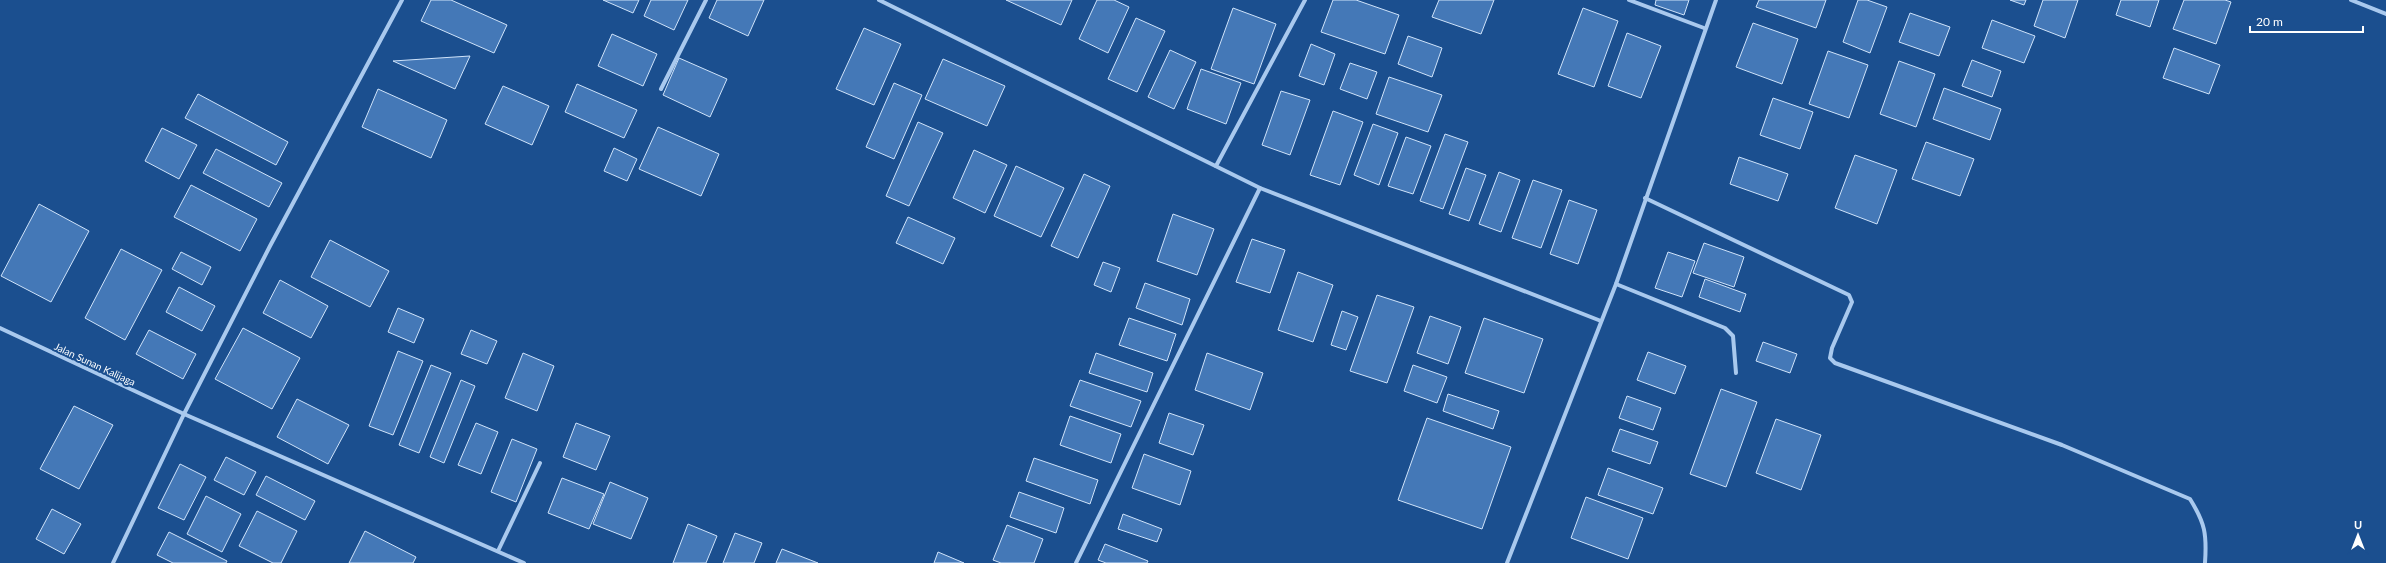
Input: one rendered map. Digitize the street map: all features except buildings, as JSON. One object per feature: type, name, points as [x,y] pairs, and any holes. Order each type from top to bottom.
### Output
[{"type":"street","points":[[113,563],[184,414],[270,246],[402,0]]},
{"type":"street","points":[[662,89],[706,0]]},
{"type":"street","points":[[879,0],[1260,188],[1600,322]]},
{"type":"street","points":[[1216,166],[1305,0]]},
{"type":"street","points":[[1630,0],[1704,28]]},
{"type":"street","points":[[1508,563],[1600,322],[1616,284],[1704,28],[1716,0]]},
{"type":"street","points":[[2351,0],[2386,14]]},
{"type":"street","points":[[1076,563],[1260,188]]},
{"type":"street","points":[[1645,198],[1849,295],[1852,302],[1832,348],[1830,358],[1835,363],[2062,445],[2190,499],[2202,518],[2206,542],[2205,563]]},
{"type":"street","points":[[1616,284],[1725,328],[1733,336],[1736,372]]},
{"type":"street","name":"Jalan Sunan Kalijaga","points":[[0,328],[184,414],[524,563]]},
{"type":"street","points":[[498,551],[540,463]]}]
